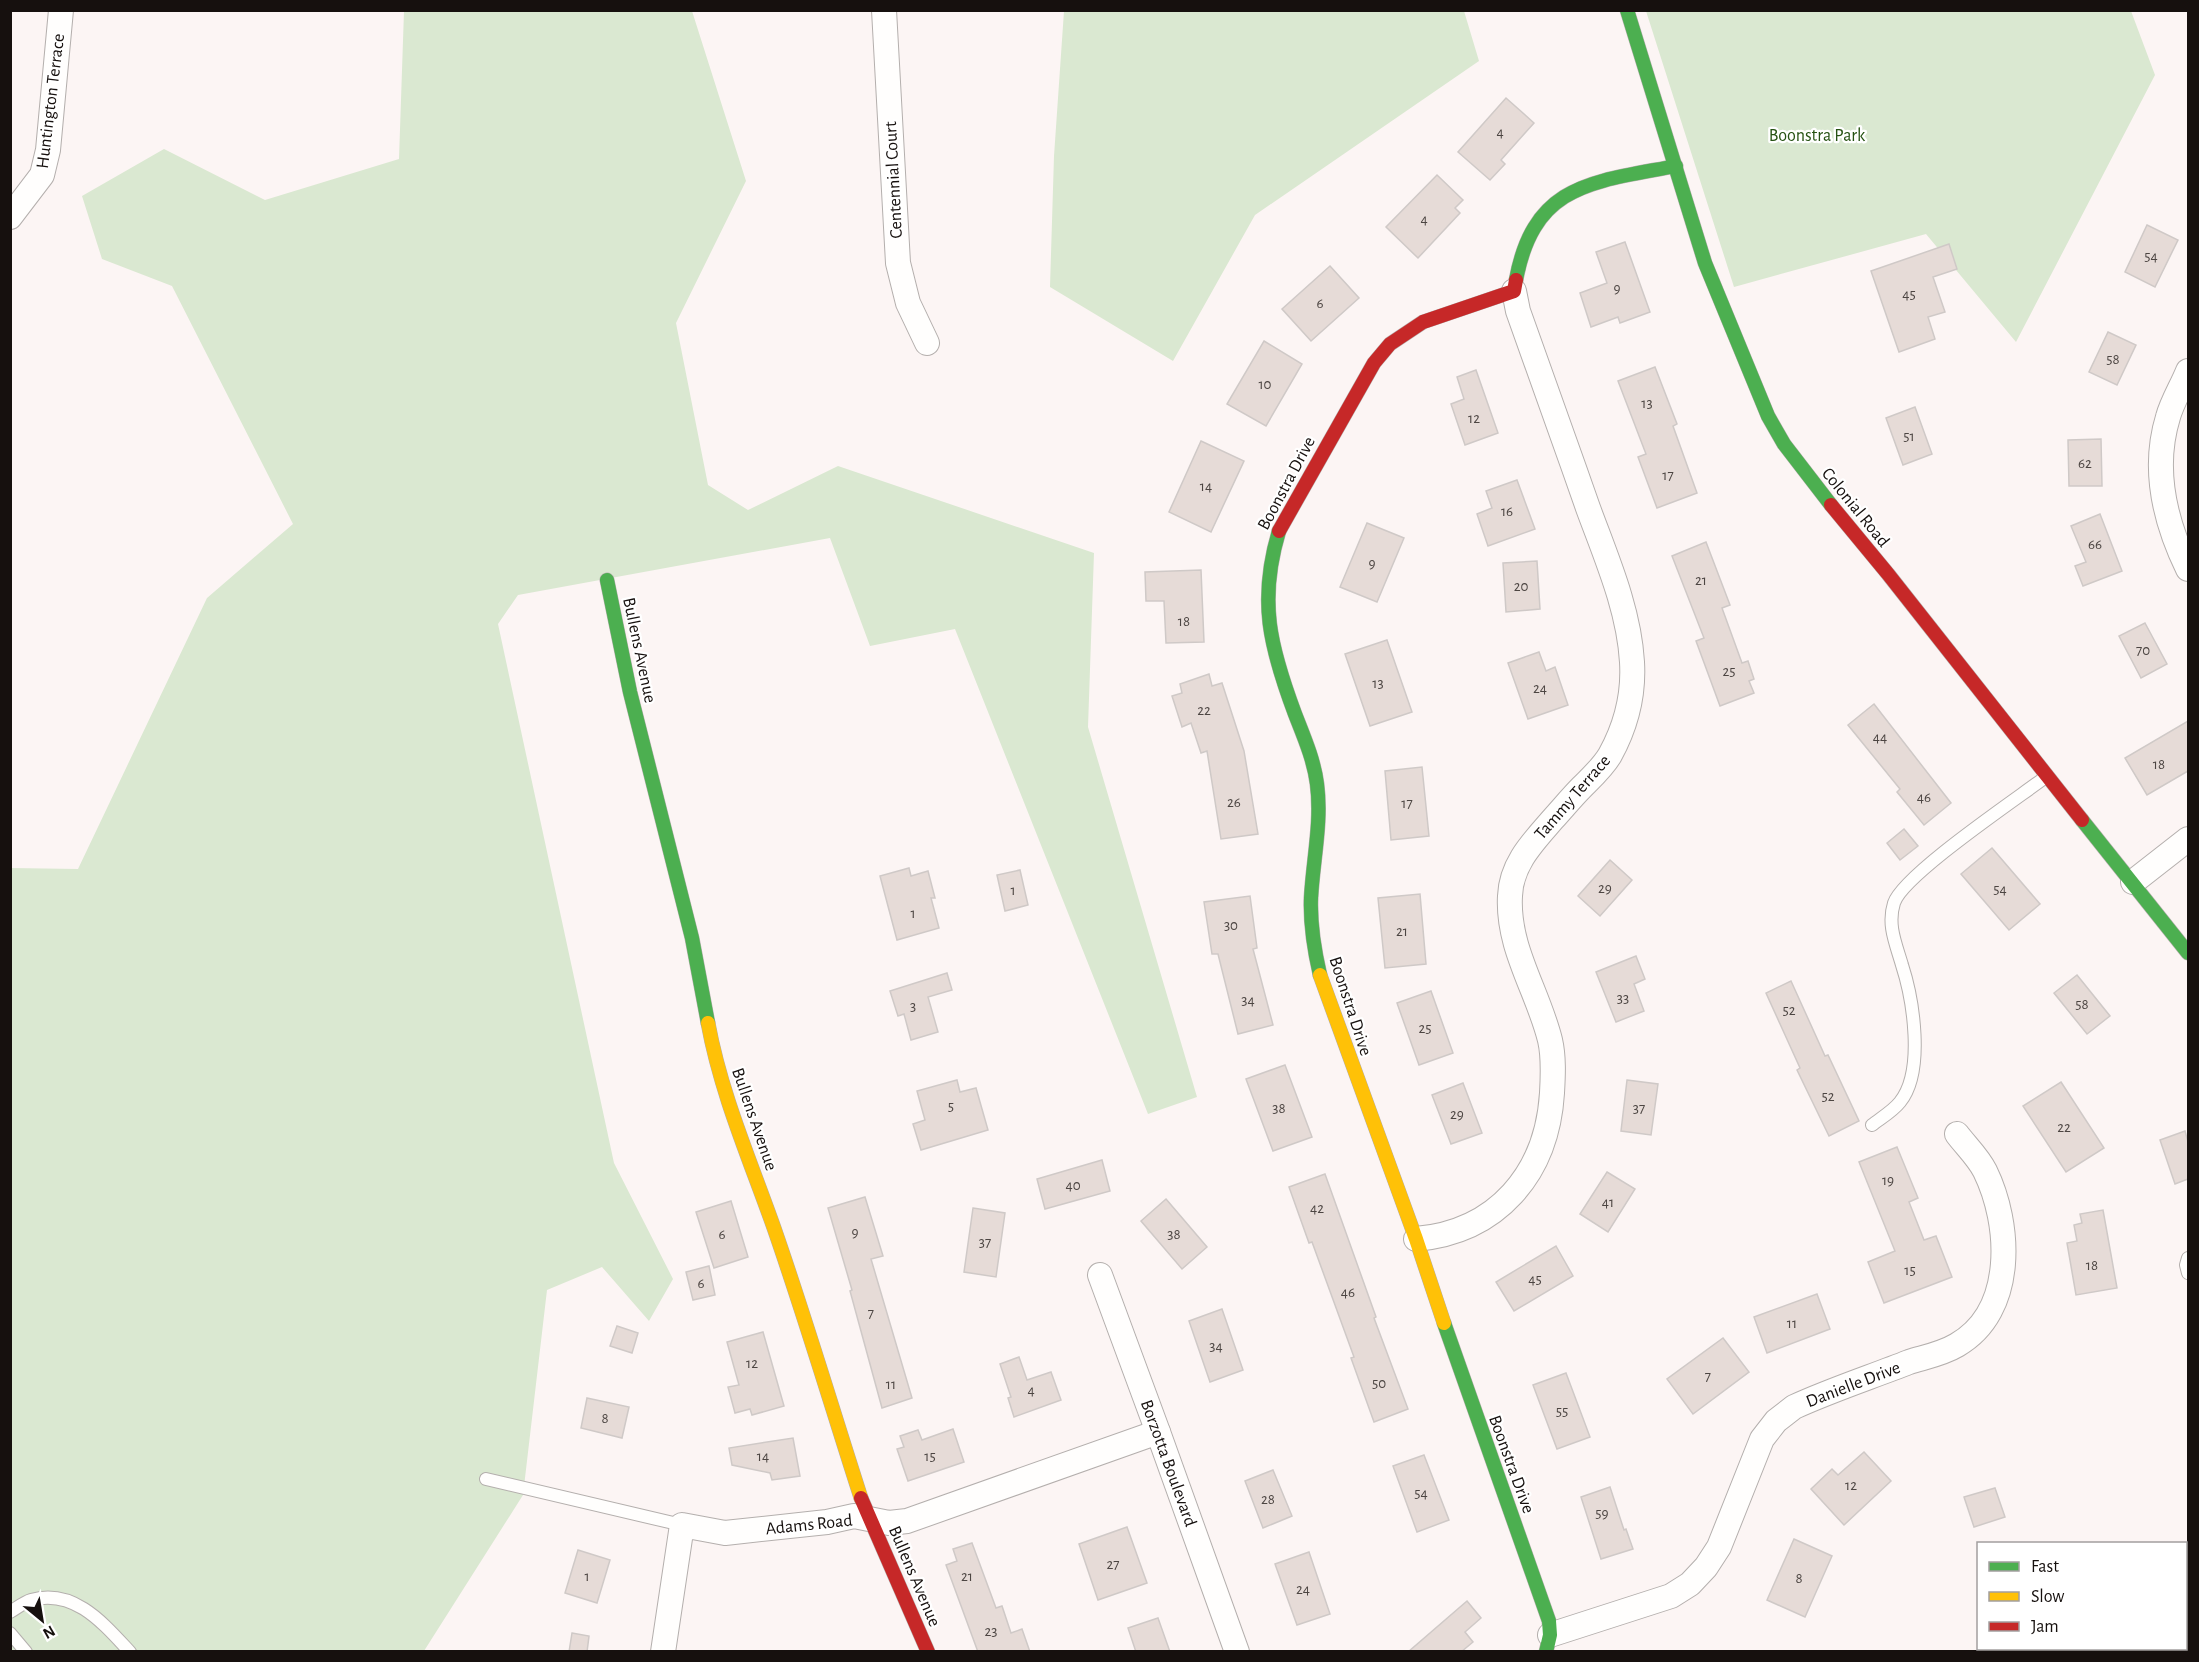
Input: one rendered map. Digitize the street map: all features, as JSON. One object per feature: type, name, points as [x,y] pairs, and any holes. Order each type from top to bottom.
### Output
[{"type":"street","name":"Huntington Terrace","points":[[10,217],[42,175],[48,150],[61,10]]},
{"type":"street","name":"Centennial Court","points":[[884,10],[898,262],[908,303],[927,343]]},
{"type":"street","name":"Colonial Road","points":[[1627,10],[1706,263],[1768,416],[1784,444],[1813,484],[1888,574],[2188,953]]},
{"type":"street","name":"Tammy Terrace","points":[[1416,1239],[1454,1233],[1479,1222],[1495,1211],[1515,1192],[1532,1168],[1544,1140],[1551,1109],[1553,1075],[1550,1041],[1515,945],[1510,919],[1509,894],[1524,852],[1606,762],[1619,739],[1628,713],[1631,693],[1632,663],[1628,632],[1612,573],[1518,311],[1514,291],[1517,264],[1524,240],[1537,219],[1553,202],[1573,190],[1612,179],[1676,166]]},
{"type":"street","name":"Boonstra Drive","points":[[1514,291],[1409,330],[1390,344],[1374,363],[1281,525],[1272,551],[1267,580],[1266,611],[1271,643],[1280,675],[1313,761],[1318,794],[1311,913],[1313,946],[1321,980],[1416,1239],[1475,1415],[1549,1621],[1548,1643]]},
{"type":"street","points":[[2188,371],[2168,416],[2162,443],[2161,472],[2164,502],[2172,532],[2188,569]]},
{"type":"street","name":"Bullens Avenue","points":[[607,580],[630,692],[692,938],[713,1051],[734,1120],[774,1229],[861,1498],[928,1652]]},
{"type":"street","points":[[2133,882],[2188,839]]},
{"type":"street","name":"Danielle Drive","points":[[1548,1643],[1671,1596],[1690,1584],[1706,1568],[1719,1547],[1762,1439],[1776,1421],[1794,1407],[1924,1357],[1946,1351],[1960,1343],[1977,1328],[1991,1308],[2000,1284],[2003,1258],[2002,1229],[1986,1172],[1957,1134]]},
{"type":"street","name":"Borzotta Boulevard","points":[[1100,1275],[1237,1652]]},
{"type":"street","name":"Adams Road","points":[[682,1525],[725,1533],[826,1522],[854,1516],[889,1523],[907,1521],[1158,1432]]},
{"type":"street","points":[[663,1652],[682,1525]]},
{"type":"lane","points":[[1872,1125],[1901,1101],[1912,1076],[1915,1031],[1910,990],[1890,927],[1894,902],[1917,873],[2048,776]]},
{"type":"lane","points":[[2188,1258],[2186,1265],[2188,1273]]},
{"type":"lane","name":"Adams Road","points":[[486,1479],[682,1525]]},
{"type":"lane","points":[[10,1612],[30,1600],[52,1597],[71,1600],[102,1621],[130,1652]]},
{"type":"lane","points":[[10,1633],[26,1652]]},
{"type":"green space","points":[[404,11],[692,11],[746,181],[676,323],[708,485],[748,510],[838,466],[1094,553],[1088,727],[1197,1097],[1148,1114],[955,629],[870,646],[830,538],[518,595],[498,624],[614,1163],[673,1279],[649,1321],[602,1267],[547,1290],[523,1495],[424,1651],[11,1652],[11,868],[78,869],[207,598],[293,524],[172,286],[102,259],[82,196],[164,149],[265,200],[399,159]]},
{"type":"green space","points":[[1064,11],[1464,11],[1479,61],[1255,215],[1173,361],[1050,287],[1054,156]]},
{"type":"green space","name":"Boonstra Park","points":[[1646,11],[2131,11],[2155,75],[2016,342],[1926,234],[1734,287]]},
{"type":"building","points":[[1506,98],[1534,123],[1501,160],[1505,164],[1490,180],[1458,152]]},
{"type":"building","points":[[1437,175],[1463,200],[1455,208],[1460,213],[1418,258],[1386,227]]},
{"type":"building","points":[[2147,225],[2178,240],[2155,287],[2125,272]]},
{"type":"building","points":[[1625,242],[1650,312],[1620,323],[1618,317],[1591,327],[1580,293],[1607,283],[1596,252]]},
{"type":"building","points":[[1949,244],[1957,269],[1933,277],[1945,312],[1928,317],[1935,339],[1899,352],[1871,271]]},
{"type":"building","points":[[1330,266],[1359,298],[1311,341],[1282,309]]},
{"type":"building","points":[[2108,332],[2136,345],[2117,385],[2089,372]]},
{"type":"building","points":[[1264,341],[1302,364],[1266,426],[1227,404]]},
{"type":"building","points":[[1655,367],[1677,424],[1673,426],[1697,493],[1657,508],[1638,457],[1646,454],[1618,381]]},
{"type":"building","points":[[1476,370],[1498,433],[1465,445],[1451,404],[1464,399],[1457,377]]},
{"type":"building","points":[[1915,407],[1932,454],[1903,465],[1886,418]]},
{"type":"building","points":[[2101,439],[2102,486],[2069,486],[2068,440]]},
{"type":"building","points":[[1201,441],[1244,461],[1211,532],[1169,512]]},
{"type":"building","points":[[1517,480],[1535,529],[1488,546],[1477,514],[1492,508],[1486,491]]},
{"type":"building","points":[[2100,514],[2122,571],[2083,586],[2075,566],[2086,562],[2071,526]]},
{"type":"building","points":[[1367,523],[1404,538],[1377,602],[1340,587]]},
{"type":"building","points":[[1706,542],[1730,605],[1722,608],[1742,663],[1748,661],[1754,679],[1749,681],[1754,693],[1720,706],[1696,641],[1704,638],[1672,556]]},
{"type":"building","points":[[1537,561],[1540,609],[1506,612],[1503,563]]},
{"type":"building","points":[[1201,570],[1204,642],[1166,643],[1164,601],[1146,601],[1145,572]]},
{"type":"building","points":[[2145,623],[2167,664],[2141,678],[2119,636]]},
{"type":"building","points":[[1387,640],[1412,712],[1370,726],[1345,654]]},
{"type":"building","points":[[1539,652],[1546,671],[1555,667],[1568,705],[1528,719],[1508,663]]},
{"type":"building","points":[[1209,674],[1212,686],[1222,683],[1244,751],[1258,834],[1221,839],[1207,751],[1201,753],[1191,723],[1182,727],[1172,696],[1182,693],[1180,684]]},
{"type":"building","points":[[1874,704],[1951,803],[1924,825],[1897,792],[1900,789],[1848,725]]},
{"type":"building","points":[[2188,721],[2188,771],[2147,795],[2125,758]]},
{"type":"building","points":[[1422,767],[1429,836],[1391,840],[1385,771]]},
{"type":"building","points":[[1904,829],[1918,846],[1900,860],[1887,843]]},
{"type":"building","points":[[1992,848],[2040,904],[2009,930],[1961,874]]},
{"type":"building","points":[[1610,860],[1632,880],[1600,916],[1578,896]]},
{"type":"building","points":[[909,868],[911,876],[928,871],[935,898],[931,898],[939,928],[897,940],[880,876]]},
{"type":"building","points":[[1020,870],[1028,905],[1005,911],[997,875]]},
{"type":"building","points":[[1420,894],[1426,964],[1385,968],[1378,898]]},
{"type":"building","points":[[1250,896],[1257,948],[1253,949],[1273,1025],[1238,1034],[1218,954],[1212,954],[1204,902]]},
{"type":"building","points":[[1636,956],[1645,979],[1634,984],[1644,1011],[1616,1022],[1596,972]]},
{"type":"building","points":[[947,973],[952,990],[928,997],[938,1032],[911,1040],[904,1014],[898,1016],[890,991]]},
{"type":"building","points":[[2077,975],[2110,1016],[2087,1034],[2054,993]]},
{"type":"building","points":[[1791,981],[1825,1056],[1828,1055],[1859,1121],[1829,1136],[1797,1070],[1800,1068],[1766,993]]},
{"type":"building","points":[[1431,991],[1453,1053],[1419,1065],[1397,1003]]},
{"type":"building","points":[[1285,1065],[1312,1137],[1273,1151],[1246,1079]]},
{"type":"building","points":[[957,1080],[960,1092],[976,1088],[988,1130],[921,1150],[913,1124],[925,1120],[917,1091]]},
{"type":"building","points":[[1627,1080],[1658,1084],[1651,1135],[1621,1131]]},
{"type":"building","points":[[2061,1082],[2104,1148],[2066,1172],[2023,1106]]},
{"type":"building","points":[[1463,1083],[1482,1133],[1451,1144],[1432,1095]]},
{"type":"building","points":[[2185,1131],[2188,1142],[2188,1179],[2175,1184],[2160,1140]]},
{"type":"building","points":[[1897,1147],[1918,1198],[1909,1202],[1924,1240],[1936,1236],[1952,1277],[1884,1303],[1868,1262],[1895,1251],[1859,1162]]},
{"type":"building","points":[[1102,1160],[1110,1191],[1045,1209],[1037,1179]]},
{"type":"building","points":[[1607,1172],[1635,1189],[1608,1232],[1580,1214]]},
{"type":"building","points":[[1325,1174],[1408,1409],[1374,1422],[1351,1358],[1354,1357],[1312,1242],[1309,1243],[1289,1187]]},
{"type":"building","points":[[865,1197],[883,1256],[871,1259],[912,1398],[882,1408],[828,1208]]},
{"type":"building","points":[[1166,1199],[1207,1247],[1182,1269],[1141,1221]]},
{"type":"building","points":[[731,1201],[748,1257],[714,1268],[696,1212]]},
{"type":"building","points":[[973,1208],[1005,1213],[996,1277],[964,1272]]},
{"type":"building","points":[[2103,1210],[2117,1288],[2076,1295],[2067,1243],[2077,1241],[2074,1225],[2082,1223],[2080,1214]]},
{"type":"building","points":[[1556,1246],[1573,1276],[1514,1311],[1496,1282]]},
{"type":"building","points":[[709,1266],[715,1295],[693,1300],[686,1272]]},
{"type":"building","points":[[1817,1294],[1830,1329],[1767,1353],[1754,1317]]},
{"type":"building","points":[[1222,1309],[1243,1370],[1210,1382],[1189,1321]]},
{"type":"building","points":[[617,1326],[638,1333],[632,1353],[610,1346]]},
{"type":"building","points":[[763,1332],[784,1406],[752,1415],[750,1409],[735,1413],[728,1387],[739,1385],[727,1342]]},
{"type":"building","points":[[1723,1338],[1749,1372],[1693,1414],[1667,1379]]},
{"type":"building","points":[[1019,1357],[1027,1380],[1051,1372],[1061,1400],[1014,1417],[1008,1398],[1011,1397],[1000,1364]]},
{"type":"building","points":[[1566,1373],[1590,1437],[1557,1449],[1533,1385]]},
{"type":"building","points":[[587,1398],[629,1407],[622,1438],[581,1428]]},
{"type":"building","points":[[953,1429],[964,1462],[908,1481],[897,1449],[904,1447],[900,1436],[918,1430],[922,1440]]},
{"type":"building","points":[[793,1438],[800,1476],[772,1480],[770,1473],[732,1465],[729,1448]]},
{"type":"building","points":[[1864,1452],[1891,1481],[1844,1525],[1811,1489],[1832,1469],[1838,1475]]},
{"type":"building","points":[[1424,1455],[1449,1520],[1417,1532],[1393,1466]]},
{"type":"building","points":[[1273,1470],[1292,1516],[1263,1528],[1245,1481]]},
{"type":"building","points":[[1610,1487],[1624,1530],[1626,1529],[1633,1549],[1601,1559],[1581,1497]]},
{"type":"building","points":[[1995,1488],[2005,1517],[1974,1527],[1964,1497]]},
{"type":"building","points":[[1127,1527],[1147,1583],[1098,1600],[1079,1544]]},
{"type":"building","points":[[1794,1539],[1832,1556],[1805,1617],[1767,1600]]},
{"type":"building","points":[[972,1543],[996,1608],[1002,1606],[1011,1633],[1022,1629],[1030,1652],[978,1652],[946,1565],[957,1561],[953,1549]]},
{"type":"building","points":[[578,1550],[610,1560],[597,1603],[565,1593]]},
{"type":"building","points":[[1309,1552],[1330,1614],[1297,1625],[1275,1564]]},
{"type":"building","points":[[1467,1601],[1481,1618],[1465,1632],[1473,1642],[1461,1652],[1408,1652]]},
{"type":"building","points":[[1158,1618],[1170,1652],[1136,1652],[1128,1628]]},
{"type":"building","points":[[572,1633],[589,1636],[587,1652],[569,1652]]},
{"type":"traffic: fast","points":[[1627,10],[1705,263],[1768,416],[1784,444],[1831,505]]},
{"type":"traffic: fast","points":[[1516,280],[1525,248],[1537,224],[1553,206],[1572,193],[1594,184],[1676,166]]},
{"type":"traffic: fast","points":[[1279,531],[1269,580],[1270,624],[1273,645],[1286,690],[1316,775],[1318,827],[1311,908],[1320,975]]},
{"type":"traffic: fast","points":[[607,580],[630,692],[692,938],[708,1023]]},
{"type":"traffic: fast","points":[[2082,820],[2188,953]]},
{"type":"traffic: fast","points":[[1444,1323],[1549,1621],[1550,1635],[1546,1652]]},
{"type":"traffic: slow","points":[[1320,975],[1416,1239],[1444,1323]]},
{"type":"traffic: slow","points":[[708,1023],[728,1101],[808,1329],[861,1498]]},
{"type":"traffic: jam","points":[[1279,531],[1374,363],[1390,344],[1423,322],[1514,291],[1516,280]]},
{"type":"traffic: jam","points":[[1831,505],[2082,820]]},
{"type":"traffic: jam","points":[[861,1498],[928,1652]]}]
